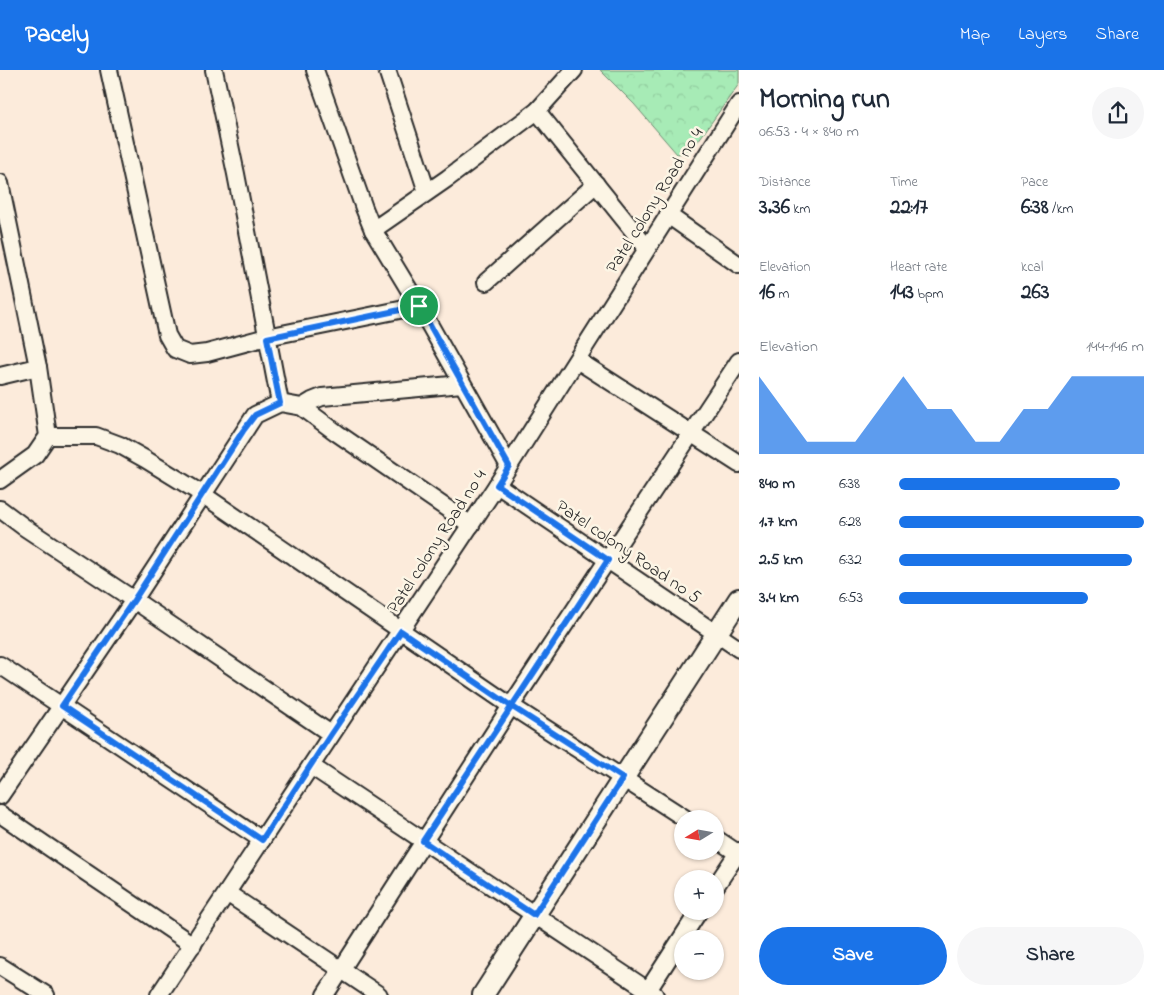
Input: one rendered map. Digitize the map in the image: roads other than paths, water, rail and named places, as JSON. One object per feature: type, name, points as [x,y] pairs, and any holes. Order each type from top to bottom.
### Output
[{"type":"street","points":[[109,70],[167,335],[175,349],[190,355],[207,353],[267,338],[419,306]]},
{"type":"street","points":[[214,70],[280,403]]},
{"type":"street","points":[[315,70],[373,230],[419,306],[509,466]]},
{"type":"street","points":[[387,70],[427,192]]},
{"type":"street","points":[[373,230],[537,111],[572,71]]},
{"type":"street","name":"Patel colony Road no 4","points":[[160,995],[497,485],[739,104]]},
{"type":"street","points":[[537,111],[647,248]]},
{"type":"street","points":[[0,183],[38,367],[48,436],[35,455],[0,480]]},
{"type":"street","points":[[486,282],[596,184]]},
{"type":"street","points":[[668,215],[739,265]]},
{"type":"street","points":[[577,360],[739,464]]},
{"type":"street","points":[[325,995],[511,706],[739,361]]},
{"type":"street","points":[[0,376],[38,367]]},
{"type":"street","points":[[302,407],[322,397],[462,384]]},
{"type":"street","points":[[0,796],[134,600],[255,415],[280,403],[302,407],[336,433],[470,525]]},
{"type":"street","points":[[48,436],[96,436],[145,459],[202,494],[511,706],[674,811]]},
{"type":"street","name":"Patel colony Road no 5","points":[[497,485],[739,649]]},
{"type":"street","points":[[0,509],[331,734]]},
{"type":"street","points":[[483,995],[739,599]]},
{"type":"street","points":[[0,664],[262,840]]},
{"type":"street","points":[[311,766],[649,993],[694,920]]},
{"type":"street","points":[[0,814],[193,945]]},
{"type":"street","points":[[724,843],[739,852],[724,874]]},
{"type":"street","points":[[227,892],[379,995]]},
{"type":"street","points":[[0,966],[46,995]]}]
